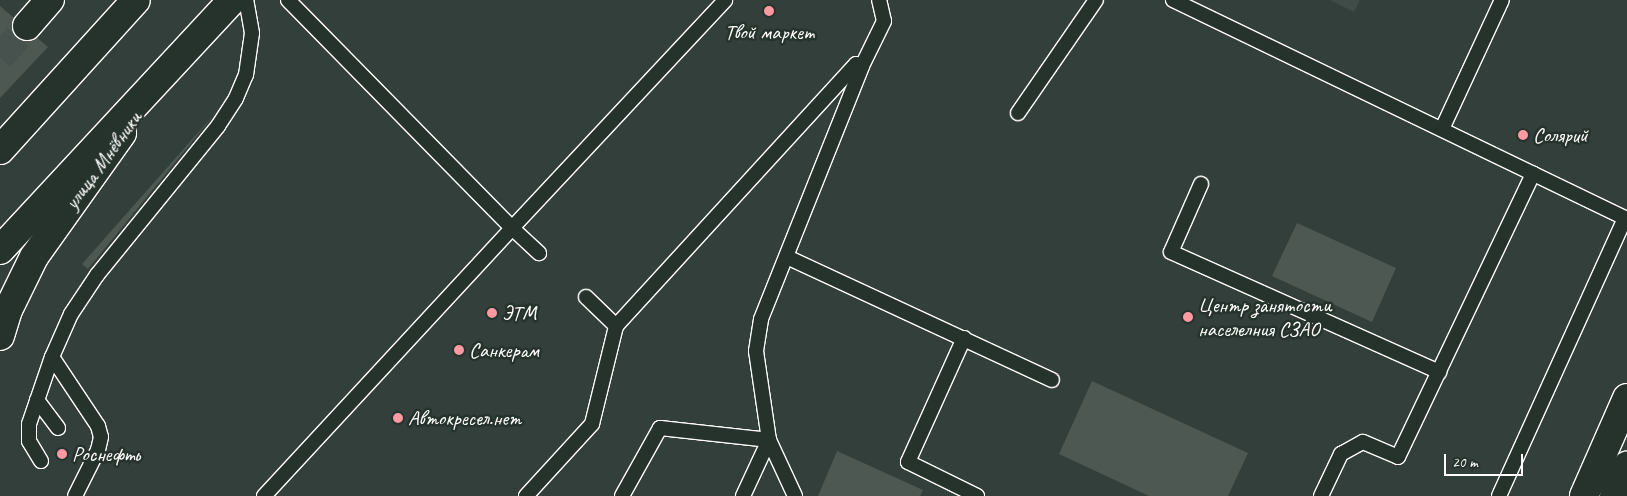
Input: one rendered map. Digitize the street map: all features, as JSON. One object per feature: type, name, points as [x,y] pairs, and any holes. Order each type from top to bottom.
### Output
[{"type":"main road","points":[[27,26],[50,0]]},
{"type":"main road","points":[[0,150],[136,0]]},
{"type":"main road","name":"улица Мнёвники","points":[[0,336],[8,310],[34,257],[177,59],[232,0]]},
{"type":"main road","points":[[0,250],[177,59]]},
{"type":"main road","points":[[1584,496],[1627,398]]},
{"type":"main road","points":[[1614,496],[1627,466]]},
{"type":"lane","points":[[41,461],[29,441],[30,424],[52,357],[71,314],[97,276],[218,126],[236,98],[246,75],[252,32],[246,0]]},
{"type":"lane","points":[[288,0],[512,228],[539,253]]},
{"type":"lane","points":[[264,496],[725,0]]},
{"type":"lane","points":[[796,496],[769,440],[756,351],[761,319],[862,66],[884,21],[879,0]]},
{"type":"lane","points":[[1018,113],[1096,0]]},
{"type":"lane","points":[[1173,0],[1626,218],[1499,496]]},
{"type":"lane","points":[[1442,129],[1502,0]]},
{"type":"lane","points":[[526,496],[592,424],[616,326],[856,64],[862,66]]},
{"type":"lane","points":[[1321,496],[1341,454],[1363,442],[1398,457],[1533,174]]},
{"type":"lane","points":[[1201,184],[1171,252],[1439,372]]},
{"type":"lane","points":[[787,257],[1052,380]]},
{"type":"lane","points":[[586,298],[616,326]]},
{"type":"lane","points":[[964,338],[908,462],[977,496]]},
{"type":"lane","points":[[52,357],[98,426],[101,437],[98,450],[84,465],[68,495]]},
{"type":"lane","points":[[37,400],[58,428]]},
{"type":"lane","points":[[622,496],[660,428],[769,440]]},
{"type":"lane","points":[[743,496],[769,440]]},
{"type":"shaded area","points":[[1330,0],[1360,0],[1354,12]]},
{"type":"shaded area","points":[[0,6],[48,47],[0,98]]},
{"type":"shaded area","points":[[218,110],[88,269],[82,264]]},
{"type":"shaded area","points":[[1297,223],[1396,268],[1372,322],[1272,276]]},
{"type":"shaded area","points":[[1092,381],[1248,453],[1228,496],[1149,496],[1059,454]]},
{"type":"shaded area","points":[[837,451],[923,490],[920,496],[818,496]]},
{"type":"tunnel","points":[[0,58],[27,26]]},
{"type":"place","name":"Твой маркет","points":[[769,11]]},
{"type":"place","name":"Солярий","points":[[1523,135]]},
{"type":"place","name":"ЭТМ","points":[[492,313]]},
{"type":"place","name":"Центр занятости населелния СЗАО","points":[[1188,317]]},
{"type":"place","name":"Санкерам","points":[[459,350]]},
{"type":"place","name":"Автокресел.нет","points":[[398,418]]},
{"type":"place","name":"Роснефть","points":[[62,454]]}]
